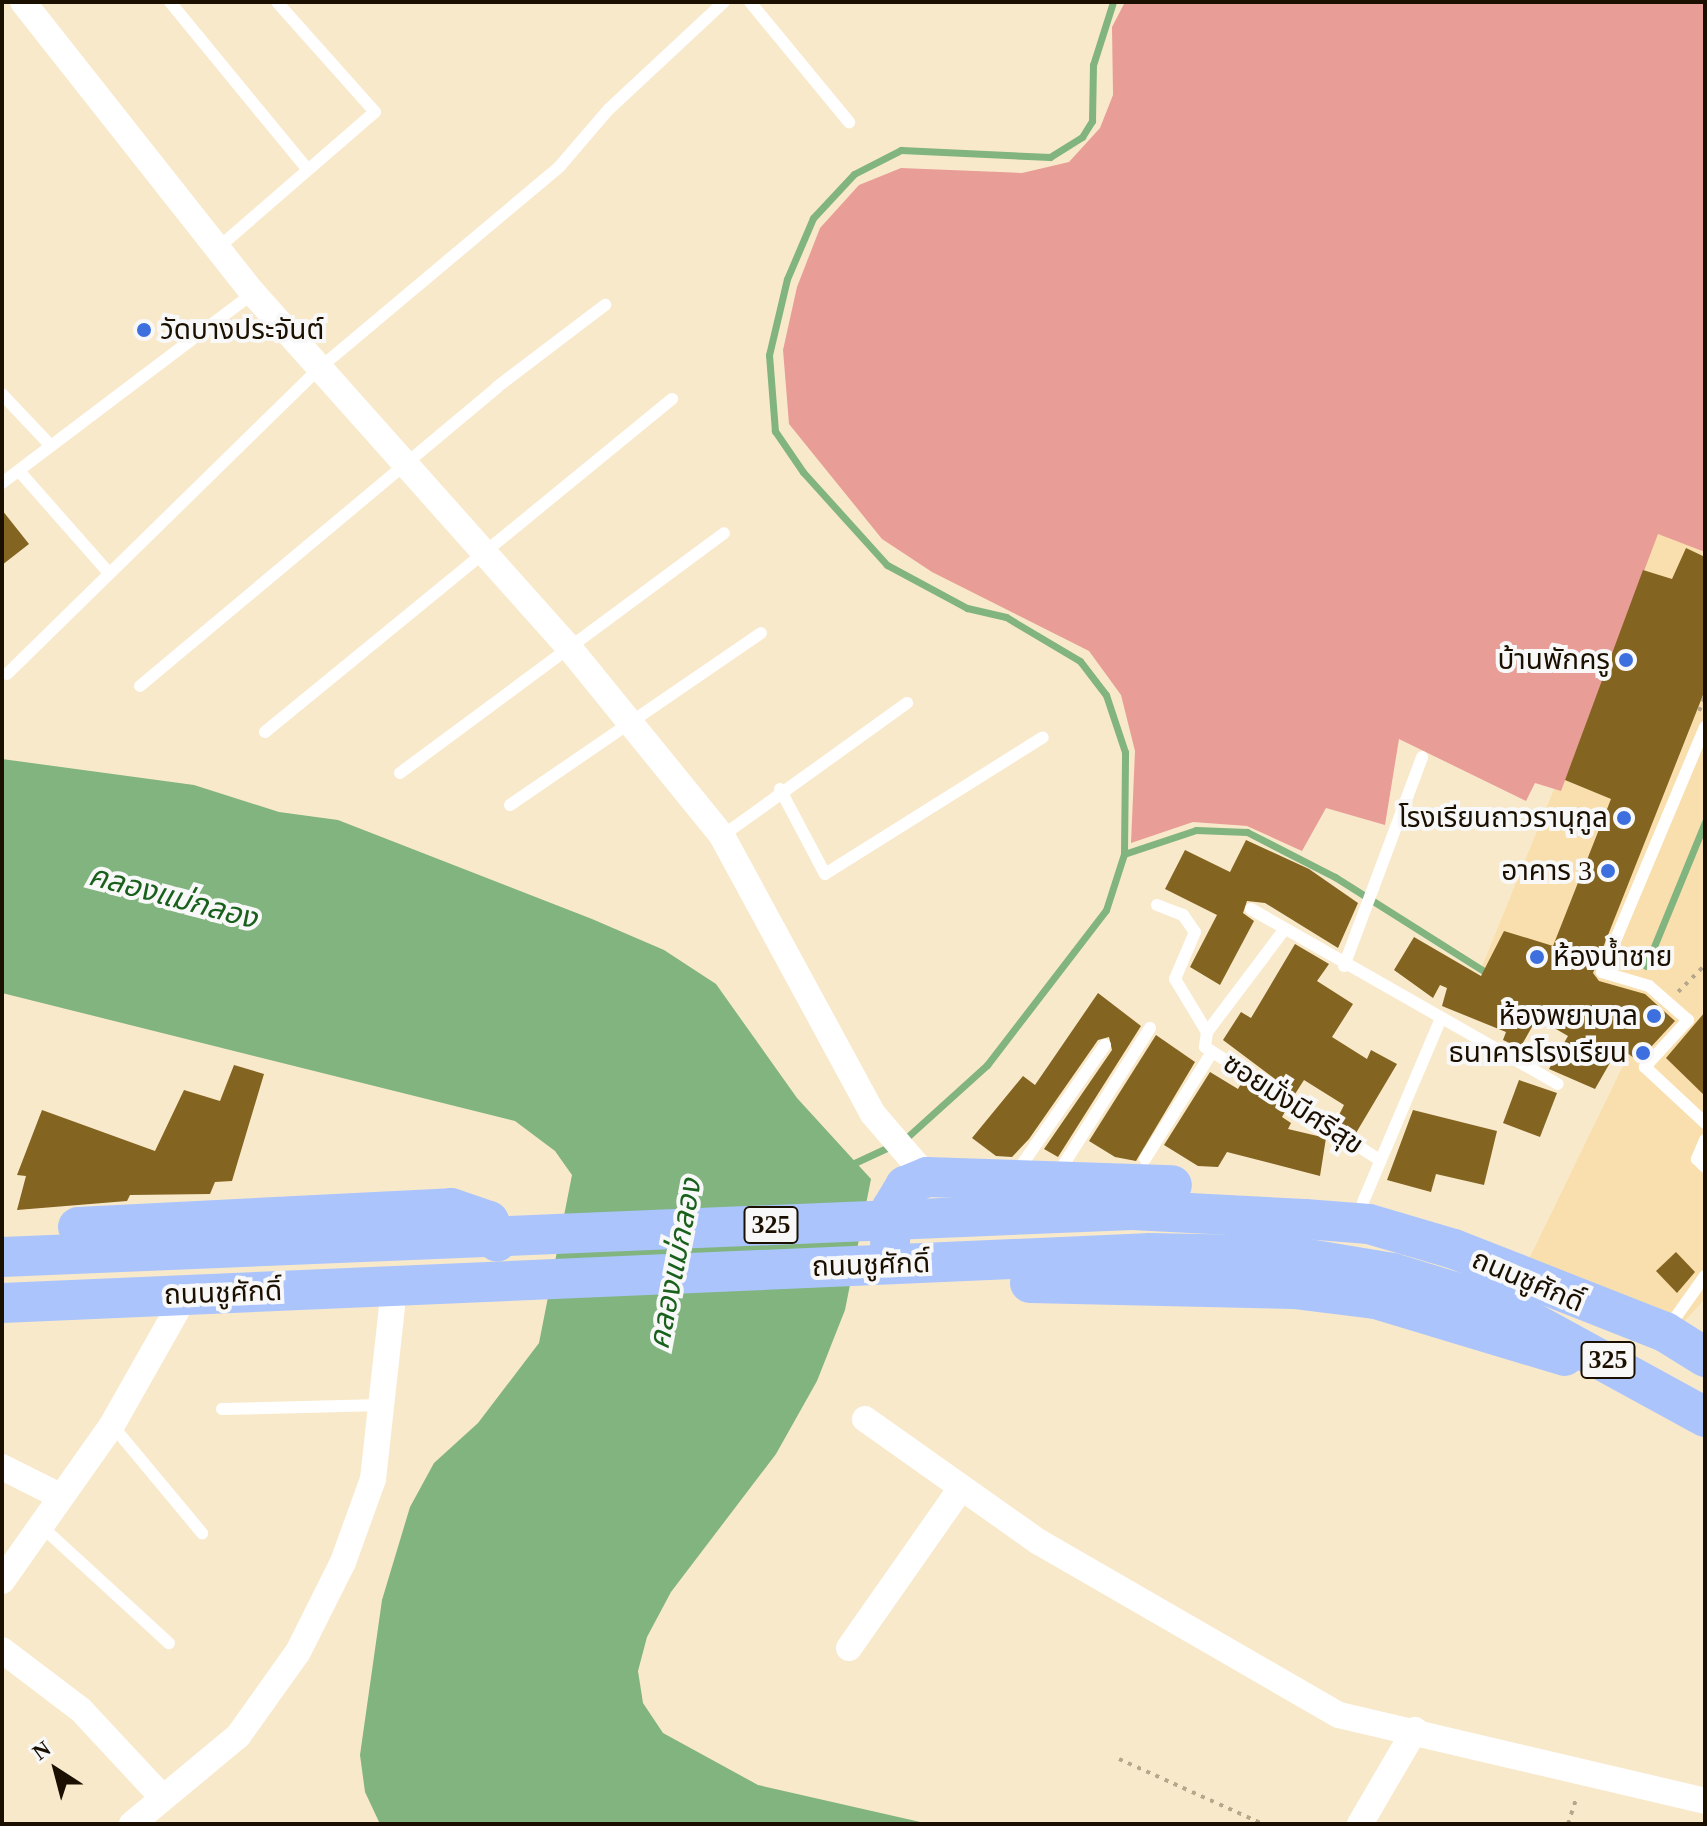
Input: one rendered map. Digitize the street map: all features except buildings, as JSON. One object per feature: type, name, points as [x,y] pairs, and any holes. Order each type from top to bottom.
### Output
[{"type":"main road","points":[[1638,1375],[1376,1299],[1335,1294],[911,1281],[890,1243],[892,1208],[919,1168],[1012,1179],[1363,1202],[1560,1270],[1665,1332]]},
{"type":"main road","points":[[2,1230],[451,1208],[489,1221],[502,1254],[492,1288],[468,1304],[176,1312],[2,1327]]},
{"type":"main road","name":"ถนนชูศักดิ์","points":[[2,1257],[1132,1210],[1369,1224],[1454,1249],[1518,1295],[1705,1417]]},
{"type":"main road","name":"ถนนชูศักดิ์","points":[[2,1303],[1151,1253],[1290,1256],[1518,1295],[1665,1332],[1705,1357]]},
{"type":"street","points":[[23,2],[253,293],[322,366],[402,465],[480,553],[567,645],[722,836],[873,1114],[919,1168]]},
{"type":"street","points":[[132,1824],[238,1736],[298,1652],[343,1562],[373,1479],[386,1405],[392,1306]]},
{"type":"street","points":[[2,1581],[112,1425],[176,1312]]},
{"type":"street","points":[[865,1419],[1039,1542],[1339,1715],[1415,1730],[1705,1801]]},
{"type":"street","points":[[2,1467],[60,1496]]},
{"type":"street","points":[[849,1648],[961,1488]]},
{"type":"street","points":[[2,1650],[81,1710],[162,1797]]},
{"type":"street","points":[[1360,1824],[1415,1730]]},
{"type":"lane","points":[[170,2],[307,169]]},
{"type":"lane","points":[[219,247],[375,112],[277,2]]},
{"type":"lane","points":[[7,674],[322,366],[560,166],[608,110],[724,2]]},
{"type":"lane","points":[[750,2],[849,122]]},
{"type":"lane","points":[[2,483],[253,293]]},
{"type":"lane","points":[[140,686],[402,465],[605,305]]},
{"type":"lane","points":[[2,394],[51,446]]},
{"type":"lane","points":[[265,732],[672,399]]},
{"type":"lane","points":[[19,471],[108,572]]},
{"type":"lane","points":[[400,773],[567,645],[724,533]]},
{"type":"lane","points":[[510,805],[761,633]]},
{"type":"lane","points":[[722,836],[780,789],[907,703]]},
{"type":"lane","points":[[1705,727],[1602,972],[1649,986],[1688,1020],[1645,1067],[1705,1123]]},
{"type":"lane","points":[[780,789],[825,874],[1043,737]]},
{"type":"lane","points":[[1344,966],[1422,757]]},
{"type":"lane","points":[[1157,905],[1183,915],[1195,932],[1175,979],[1207,1032]]},
{"type":"lane","points":[[1251,909],[1344,966],[1558,1084]]},
{"type":"lane","name":"ซอยมั่งมีศรีสุข","points":[[1284,930],[1207,1032],[1205,1047],[1380,1160]]},
{"type":"lane","name":"ซอยมั่งมีศรีสุข","points":[[1363,1202],[1441,1018]]},
{"type":"lane","points":[[1053,1182],[1150,1028]]},
{"type":"lane","points":[[1012,1179],[1105,1045]]},
{"type":"lane","points":[[1145,1159],[1212,1052]]},
{"type":"lane","points":[[1705,1140],[1697,1159],[1705,1167]]},
{"type":"lane","points":[[1665,1332],[1705,1276]]},
{"type":"lane","points":[[222,1409],[386,1405]]},
{"type":"lane","points":[[112,1425],[202,1533]]},
{"type":"lane","points":[[40,1525],[169,1643]]},
{"type":"path","points":[[1667,1002],[1705,965]]},
{"type":"path","points":[[1119,1759],[1263,1824]]},
{"type":"path","points":[[1568,1824],[1584,1772]]},
{"type":"shaded area","points":[[1125,2],[1705,2],[1705,552],[1658,534],[1561,791],[1535,783],[1526,801],[1399,739],[1385,825],[1326,808],[1302,851],[1247,826],[1193,822],[1131,843],[1135,751],[1121,695],[1089,651],[932,572],[882,539],[789,424],[783,350],[797,287],[820,228],[859,185],[901,168],[1022,173],[1069,162],[1100,128],[1113,95],[1112,27]]},
{"type":"shaded area","name":"โรงเรียนถาวรานุกูล","points":[[1658,533],[1705,552],[1705,1299],[1671,1336],[1529,1259],[1635,1041],[1481,969]]},
{"type":"water","name":"คลองแม่กลอง","points":[[2,759],[194,785],[279,812],[338,820],[664,950],[716,984],[797,1098],[871,1179],[845,1310],[817,1381],[776,1454],[671,1592],[647,1637],[638,1671],[643,1703],[663,1733],[758,1785],[929,1824],[380,1824],[365,1792],[360,1755],[382,1600],[410,1507],[434,1463],[478,1423],[539,1343],[572,1175],[555,1151],[515,1121],[2,993]]},
{"type":"waterway","points":[[904,1140],[987,1065],[1106,910],[1124,854],[1125,752],[1106,695],[1080,661],[1006,617],[967,608],[887,565],[803,472],[775,431],[769,355],[787,279],[813,218],[854,174],[901,150],[1050,157],[1082,137],[1092,121],[1093,65],[1113,2]]},
{"type":"waterway","points":[[1646,966],[1705,822]]},
{"type":"waterway","points":[[1124,854],[1196,830],[1247,832],[1335,877],[1490,975]]},
{"type":"waterway","points":[[850,1165],[893,1145]]},
{"type":"place","name":"วัดบางประจันต์","points":[[144,330]]},
{"type":"place","name":"บ้านพักครู","points":[[1626,660]]},
{"type":"place","name":"โรงเรียนถาวรานุกูล","points":[[1624,818]]},
{"type":"place","name":"อาคาร 3","points":[[1608,871]]},
{"type":"place","name":"ห้องน้ำชาย","points":[[1537,957]]},
{"type":"place","name":"ห้องพยาบาล","points":[[1654,1016]]},
{"type":"place","name":"ธนาคารโรงเรียน","points":[[1643,1053]]}]
